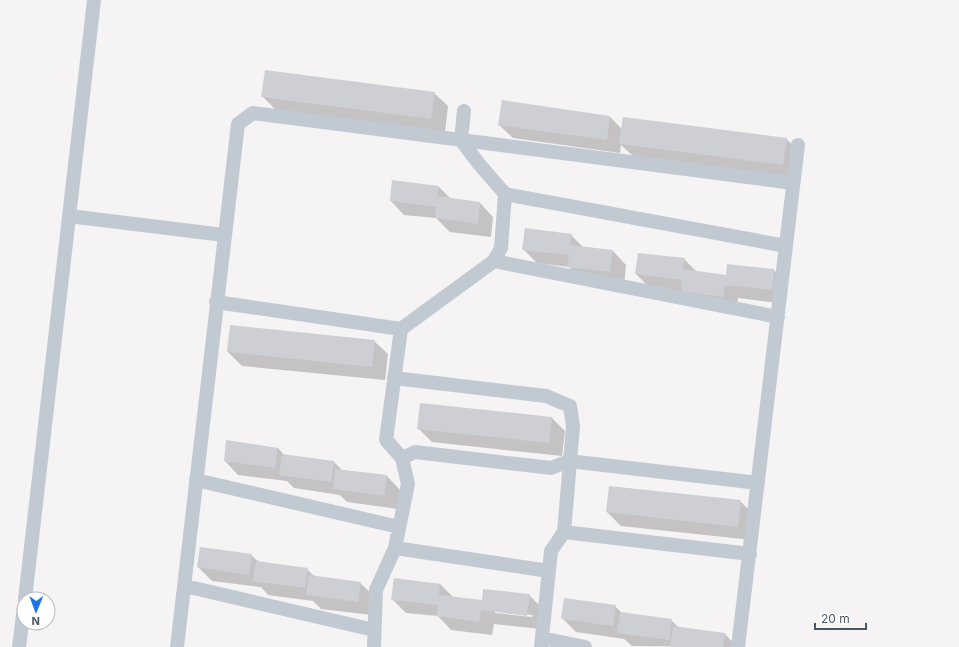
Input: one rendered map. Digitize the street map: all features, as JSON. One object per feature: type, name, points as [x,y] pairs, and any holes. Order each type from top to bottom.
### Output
[{"type":"street","points":[[26,591],[94,0]]},
{"type":"street","points":[[464,111],[461,140],[479,164],[506,194],[786,246]]},
{"type":"street","points":[[178,647],[216,302],[238,124],[253,113],[793,183]]},
{"type":"street","points":[[738,647],[798,144]]},
{"type":"street","points":[[216,302],[401,329],[494,261],[501,248],[506,194]]},
{"type":"street","points":[[69,216],[224,235]]},
{"type":"street","points":[[494,261],[778,317]]},
{"type":"street","points":[[374,647],[376,590],[394,548],[408,484],[402,458],[386,440],[401,329]]},
{"type":"street","points":[[394,378],[546,396],[570,406],[573,426],[564,532],[551,551],[541,643],[585,647]]},
{"type":"street","points":[[402,458],[415,452],[551,468],[569,461],[758,483]]},
{"type":"street","points":[[196,480],[399,527]]},
{"type":"street","points":[[564,532],[750,554]]},
{"type":"street","points":[[394,548],[549,571]]},
{"type":"street","points":[[184,586],[374,630]]},
{"type":"street","points":[[19,647],[21,631]]},
{"type":"building","points":[[265,70],[435,92],[431,119],[261,97]]},
{"type":"building","points":[[502,100],[610,116],[607,140],[498,125]]},
{"type":"building","points":[[623,117],[787,138],[783,165],[619,144]]},
{"type":"building","points":[[392,180],[439,186],[437,196],[480,202],[478,224],[435,218],[436,207],[390,201]]},
{"type":"building","points":[[525,228],[572,234],[570,245],[613,250],[610,272],[567,267],[569,255],[522,250]]},
{"type":"building","points":[[638,253],[685,258],[683,269],[726,275],[727,264],[774,269],[772,290],[725,285],[723,297],[681,291],[682,280],[635,274]]},
{"type":"building","points":[[230,325],[375,340],[372,367],[227,352]]},
{"type":"building","points":[[420,403],[552,417],[549,443],[417,429]]},
{"type":"building","points":[[226,440],[278,448],[275,468],[224,461]]},
{"type":"building","points":[[282,454],[334,461],[331,482],[279,475]]},
{"type":"building","points":[[335,469],[387,475],[384,496],[333,489]]},
{"type":"building","points":[[609,486],[741,500],[738,527],[606,512]]},
{"type":"building","points":[[200,547],[252,554],[249,575],[197,567]]},
{"type":"building","points":[[256,561],[308,568],[305,588],[253,581]]},
{"type":"building","points":[[309,575],[361,582],[358,602],[306,595]]},
{"type":"building","points":[[394,578],[440,584],[439,595],[482,600],[483,589],[530,594],[527,616],[481,610],[479,622],[436,616],[438,605],[391,600]]},
{"type":"building","points":[[564,598],[616,605],[613,626],[561,619]]},
{"type":"building","points":[[620,612],[672,619],[669,640],[617,633]]},
{"type":"building","points":[[673,626],[725,633],[723,647],[670,647]]}]
